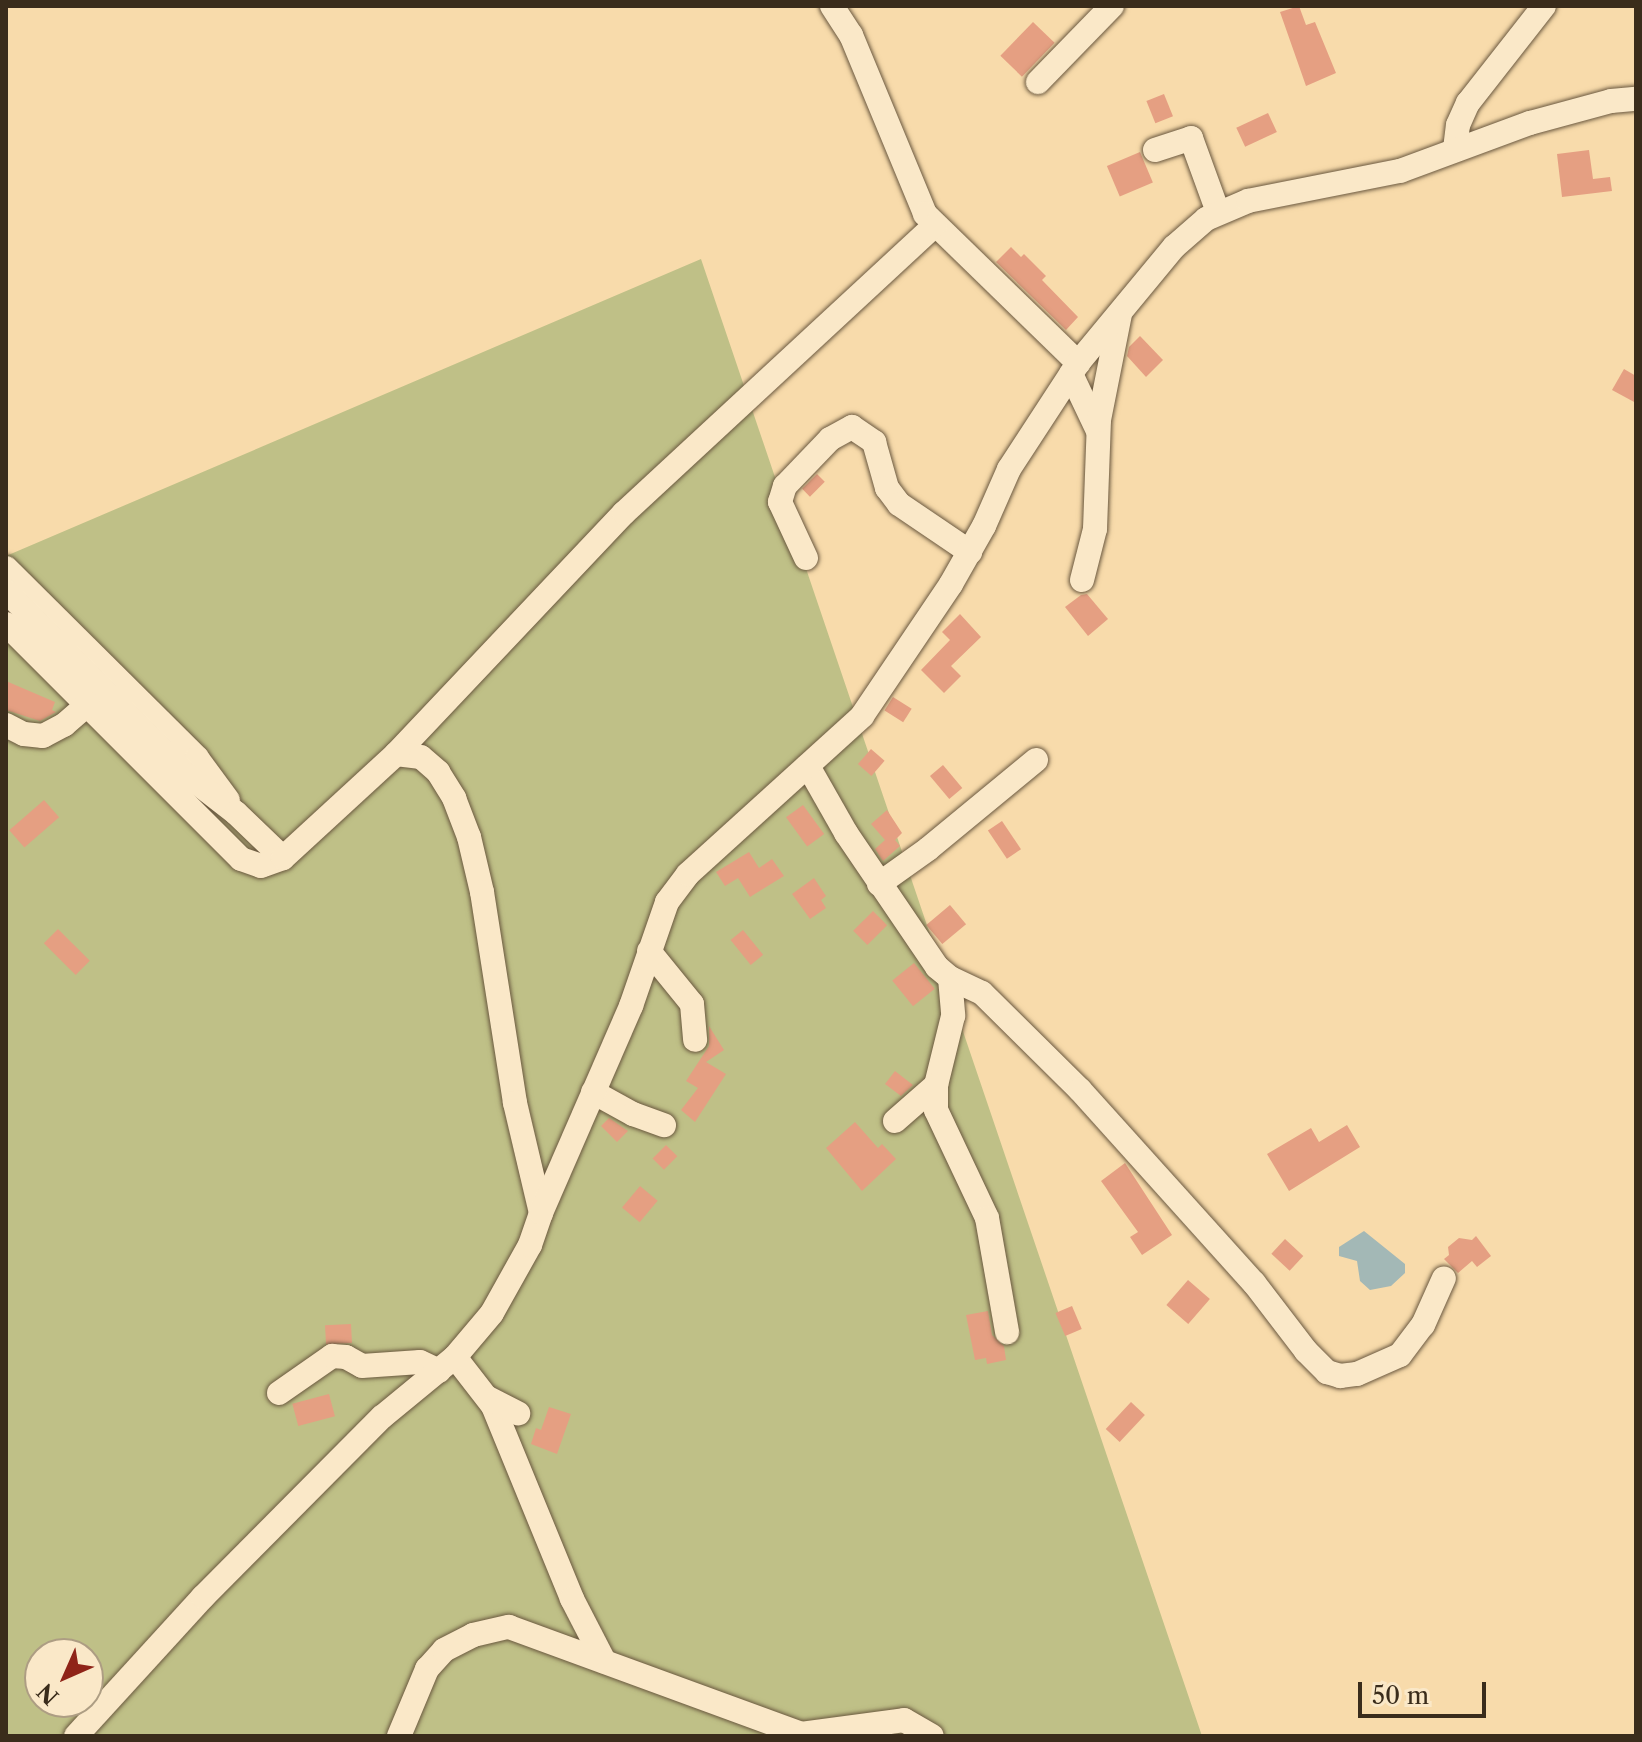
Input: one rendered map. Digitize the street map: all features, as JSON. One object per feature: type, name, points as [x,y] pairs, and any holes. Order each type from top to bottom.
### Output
[{"type":"street","points":[[832,6],[851,35],[917,200],[935,225],[1074,368],[1098,431]]},
{"type":"street","points":[[1038,82],[1112,6]]},
{"type":"street","points":[[1455,149],[1458,125],[1468,103],[1544,6]]},
{"type":"street","points":[[81,1734],[203,1597],[371,1428],[447,1364],[492,1313],[517,1275],[631,1006],[667,902],[688,874],[862,716],[970,552],[1009,469],[1074,368],[1174,247],[1218,212],[1248,201],[1400,171],[1530,123],[1611,101],[1636,99]]},
{"type":"street","points":[[1155,150],[1191,138],[1218,212]]},
{"type":"street","points":[[6,624],[241,859],[261,866],[283,858],[396,754],[624,513],[935,225]]},
{"type":"street","points":[[1082,580],[1095,529],[1098,431],[1120,312]]},
{"type":"street","points":[[806,558],[780,502],[785,486],[830,439],[852,427],[874,442],[887,488],[899,504],[970,552]]},
{"type":"street","points":[[6,568],[197,758],[236,813]]},
{"type":"street","points":[[6,591],[187,775],[236,813],[283,858]]},
{"type":"street","points":[[6,725],[24,734],[43,736],[64,725],[88,704]]},
{"type":"street","points":[[396,754],[421,757],[438,772],[454,798],[469,837],[482,892],[515,1103],[541,1213]]},
{"type":"street","points":[[879,884],[928,849],[1036,760]]},
{"type":"street","points":[[808,766],[879,884],[927,954],[950,978],[982,993],[1080,1090],[1254,1283],[1306,1351],[1327,1372],[1340,1376],[1357,1374],[1400,1355],[1423,1325],[1444,1278]]},
{"type":"street","points":[[649,951],[692,1004],[695,1040]]},
{"type":"street","points":[[950,978],[954,1002],[952,1026],[936,1085],[939,1124],[987,1218],[1007,1332]]},
{"type":"street","points":[[895,1121],[936,1085]]},
{"type":"street","points":[[593,1092],[633,1114],[664,1125]]},
{"type":"street","points":[[279,1393],[332,1356],[346,1357],[362,1366],[420,1362],[447,1364],[488,1398],[518,1413]]},
{"type":"street","points":[[488,1398],[572,1599],[604,1661]]},
{"type":"street","points":[[399,1736],[427,1669],[444,1650],[473,1635],[509,1627],[801,1734],[904,1720],[932,1736]]},
{"type":"green space","points":[[701,259],[1202,1736],[6,1736],[6,556]]},
{"type":"shaded area","points":[[1364,1231],[1405,1264],[1405,1273],[1391,1286],[1370,1290],[1360,1281],[1357,1261],[1339,1256],[1339,1247]]},
{"type":"building","points":[[1299,6],[1306,25],[1315,22],[1336,73],[1306,86],[1280,12]]},
{"type":"building","points":[[1033,22],[1055,43],[1022,77],[1000,56]]},
{"type":"building","points":[[1164,94],[1173,116],[1155,123],[1146,101]]},
{"type":"building","points":[[1268,113],[1277,132],[1245,147],[1236,128]]},
{"type":"building","points":[[1589,150],[1593,179],[1610,177],[1612,191],[1562,197],[1557,154]]},
{"type":"building","points":[[1140,152],[1153,182],[1120,196],[1107,166]]},
{"type":"building","points":[[1011,247],[1021,257],[1024,254],[1046,276],[1042,280],[1078,317],[1066,330],[996,262]]},
{"type":"building","points":[[1140,336],[1163,360],[1146,377],[1127,356],[1129,347]]},
{"type":"building","points":[[1624,369],[1636,376],[1636,403],[1612,390]]},
{"type":"building","points":[[817,474],[825,482],[810,497],[802,489]]},
{"type":"building","points":[[1087,594],[1108,619],[1088,636],[1065,607]]},
{"type":"building","points":[[960,614],[981,637],[951,666],[961,676],[944,693],[921,670],[950,640],[942,632]]},
{"type":"building","points":[[6,681],[55,702],[52,710],[56,712],[40,721],[6,710]]},
{"type":"building","points":[[893,697],[912,709],[903,722],[885,711]]},
{"type":"building","points":[[871,749],[885,761],[871,776],[858,764]]},
{"type":"building","points":[[943,765],[962,788],[949,799],[930,776]]},
{"type":"building","points":[[44,800],[59,817],[24,848],[9,830]]},
{"type":"building","points":[[803,805],[824,834],[807,846],[786,817]]},
{"type":"building","points":[[887,810],[902,833],[895,840],[900,846],[883,861],[875,849],[885,840],[871,824]]},
{"type":"building","points":[[1002,821],[1021,849],[1007,859],[988,831]]},
{"type":"building","points":[[749,852],[759,868],[772,859],[784,876],[750,897],[738,878],[725,886],[716,872]]},
{"type":"building","points":[[814,878],[826,896],[821,900],[826,908],[810,919],[792,894]]},
{"type":"building","points":[[950,905],[966,924],[942,944],[926,925]]},
{"type":"building","points":[[873,911],[887,925],[867,945],[853,931]]},
{"type":"building","points":[[58,929],[90,961],[76,975],[44,943]]},
{"type":"building","points":[[743,930],[763,955],[751,965],[731,940]]},
{"type":"building","points":[[914,963],[935,989],[913,1006],[892,981]]},
{"type":"building","points":[[709,1026],[724,1050],[706,1062],[726,1074],[695,1122],[681,1110],[698,1088],[686,1081],[709,1046]]},
{"type":"building","points":[[895,1071],[913,1085],[901,1096],[885,1084]]},
{"type":"building","points":[[609,1118],[628,1131],[617,1142],[601,1126]]},
{"type":"building","points":[[855,1122],[878,1148],[882,1144],[896,1159],[862,1191],[826,1148]]},
{"type":"building","points":[[1347,1125],[1360,1147],[1289,1191],[1267,1154],[1311,1128],[1319,1142]]},
{"type":"building","points":[[666,1145],[677,1156],[664,1170],[653,1158]]},
{"type":"building","points":[[1125,1163],[1172,1235],[1142,1255],[1130,1237],[1138,1232],[1101,1181]]},
{"type":"building","points":[[640,1186],[658,1201],[640,1222],[622,1207]]},
{"type":"building","points":[[1476,1236],[1491,1256],[1477,1267],[1472,1261],[1458,1273],[1444,1259],[1449,1255],[1448,1247],[1459,1238],[1472,1240]]},
{"type":"building","points":[[1285,1239],[1303,1256],[1290,1271],[1271,1254]]},
{"type":"building","points":[[1188,1280],[1210,1299],[1188,1324],[1166,1305]]},
{"type":"building","points":[[1072,1306],[1082,1329],[1065,1336],[1055,1313]]},
{"type":"building","points":[[988,1311],[992,1335],[1004,1346],[1006,1360],[987,1364],[986,1358],[975,1360],[966,1315]]},
{"type":"building","points":[[351,1324],[352,1343],[326,1344],[325,1325]]},
{"type":"building","points":[[329,1394],[335,1416],[298,1426],[292,1404]]},
{"type":"building","points":[[1131,1402],[1145,1415],[1120,1442],[1106,1429]]},
{"type":"building","points":[[549,1407],[571,1414],[557,1454],[531,1444],[536,1428],[541,1430]]}]
